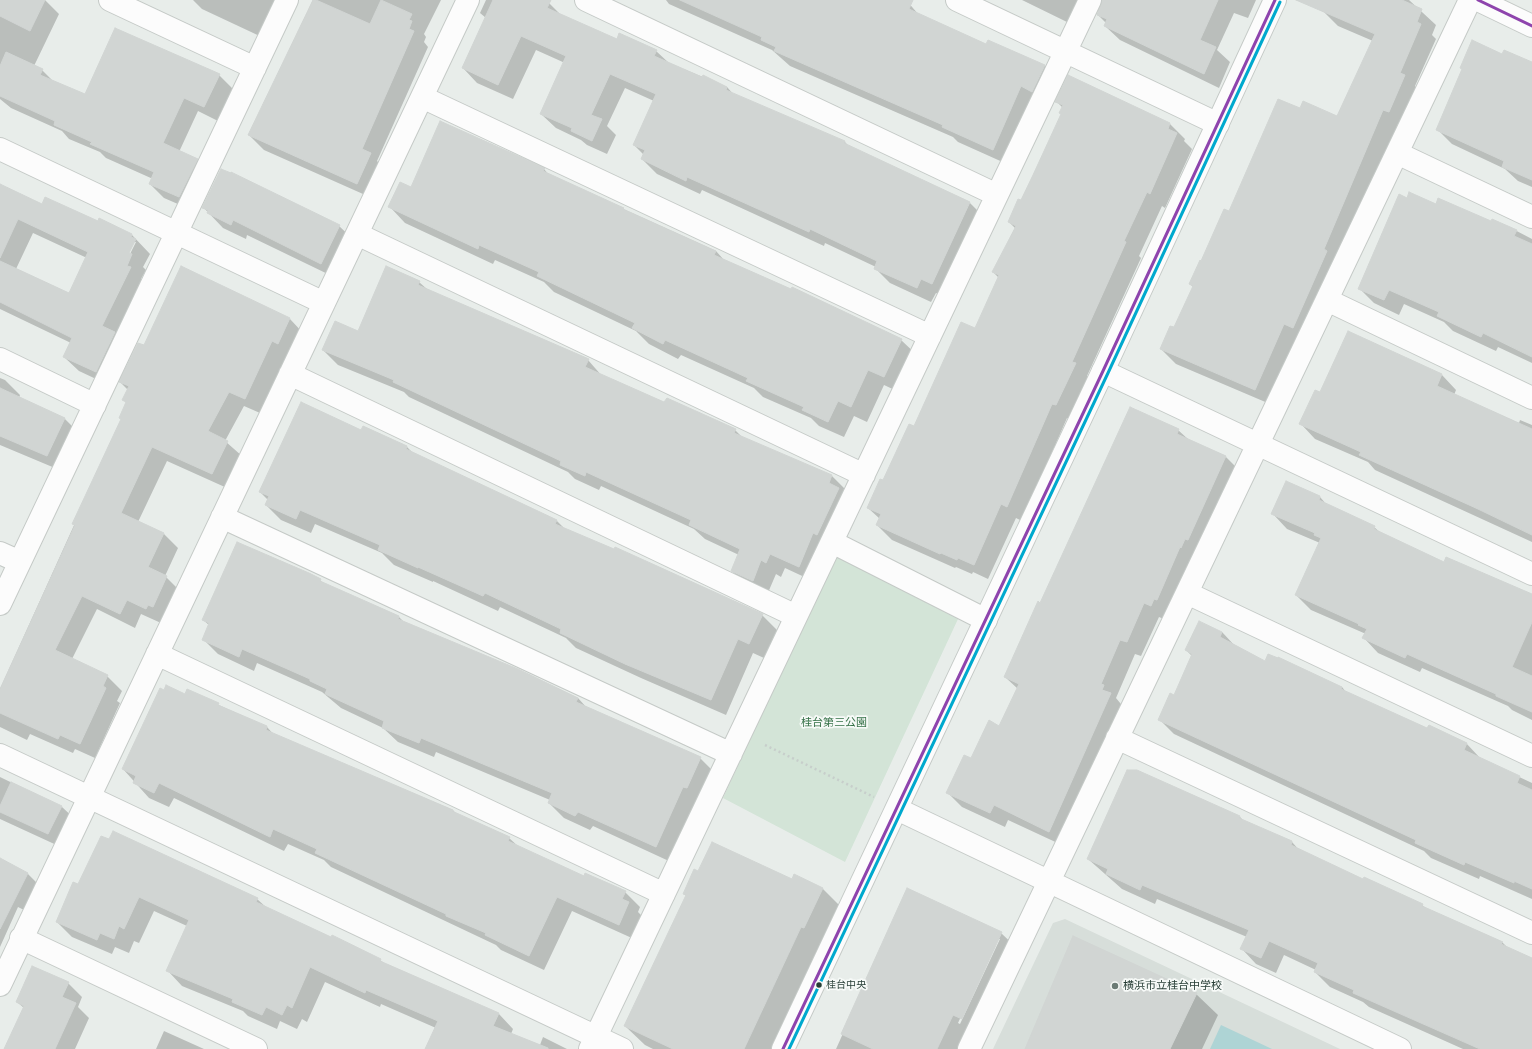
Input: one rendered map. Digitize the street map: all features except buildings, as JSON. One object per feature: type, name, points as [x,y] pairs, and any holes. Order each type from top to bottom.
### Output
[{"type":"street","points":[[110,0],[255,68]]},
{"type":"street","points":[[0,604],[287,0]]},
{"type":"street","points":[[0,985],[21,938],[468,0]]},
{"type":"street","points":[[586,0],[997,195]]},
{"type":"street","points":[[957,0],[1218,124]]},
{"type":"street","points":[[593,1043],[1090,0]]},
{"type":"street","points":[[784,1049],[1103,371],[1275,0]]},
{"type":"street","points":[[969,1049],[1470,0]]},
{"type":"street","points":[[1478,0],[1532,26]]},
{"type":"street","points":[[422,97],[930,336]]},
{"type":"street","points":[[0,149],[324,303]]},
{"type":"street","points":[[1397,153],[1532,217]]},
{"type":"street","points":[[357,234],[864,475]]},
{"type":"street","points":[[1327,300],[1532,398]]},
{"type":"street","points":[[0,359],[95,405]]},
{"type":"street","points":[[1103,371],[1532,574]]},
{"type":"street","points":[[290,374],[796,616]]},
{"type":"street","points":[[222,517],[731,754]]},
{"type":"street","points":[[832,542],[986,620]]},
{"type":"street","points":[[0,553],[20,562]]},
{"type":"street","points":[[1187,593],[1532,756]]},
{"type":"street","points":[[157,654],[664,894]]},
{"type":"street","points":[[1118,738],[1532,933]]},
{"type":"street","points":[[0,755],[593,1043],[622,1049]]},
{"type":"street","points":[[897,809],[1400,1049]]},
{"type":"street","points":[[21,938],[256,1049]]},
{"type":"path","points":[[741,733],[897,809]]},
{"type":"shaded area","name":"横浜市立桂台中学校","points":[[1065,919],[1340,1049],[993,1049],[1053,923]]},
{"type":"green space","name":"桂台第三公園","points":[[835,556],[958,619],[845,862],[723,798]]},
{"type":"water","points":[[1221,1025],[1272,1049],[1210,1049]]},
{"type":"transit line","points":[[783,1049],[1103,371],[1275,0]]},
{"type":"transit line","points":[[1478,0],[1532,26]]},
{"type":"transit line","points":[[789,1049],[1108,373],[1280,2]]},
{"type":"place","name":"桂台中央","points":[[819,985]]},
{"type":"place","name":"横浜市立桂台中学校","points":[[1115,986]]}]
